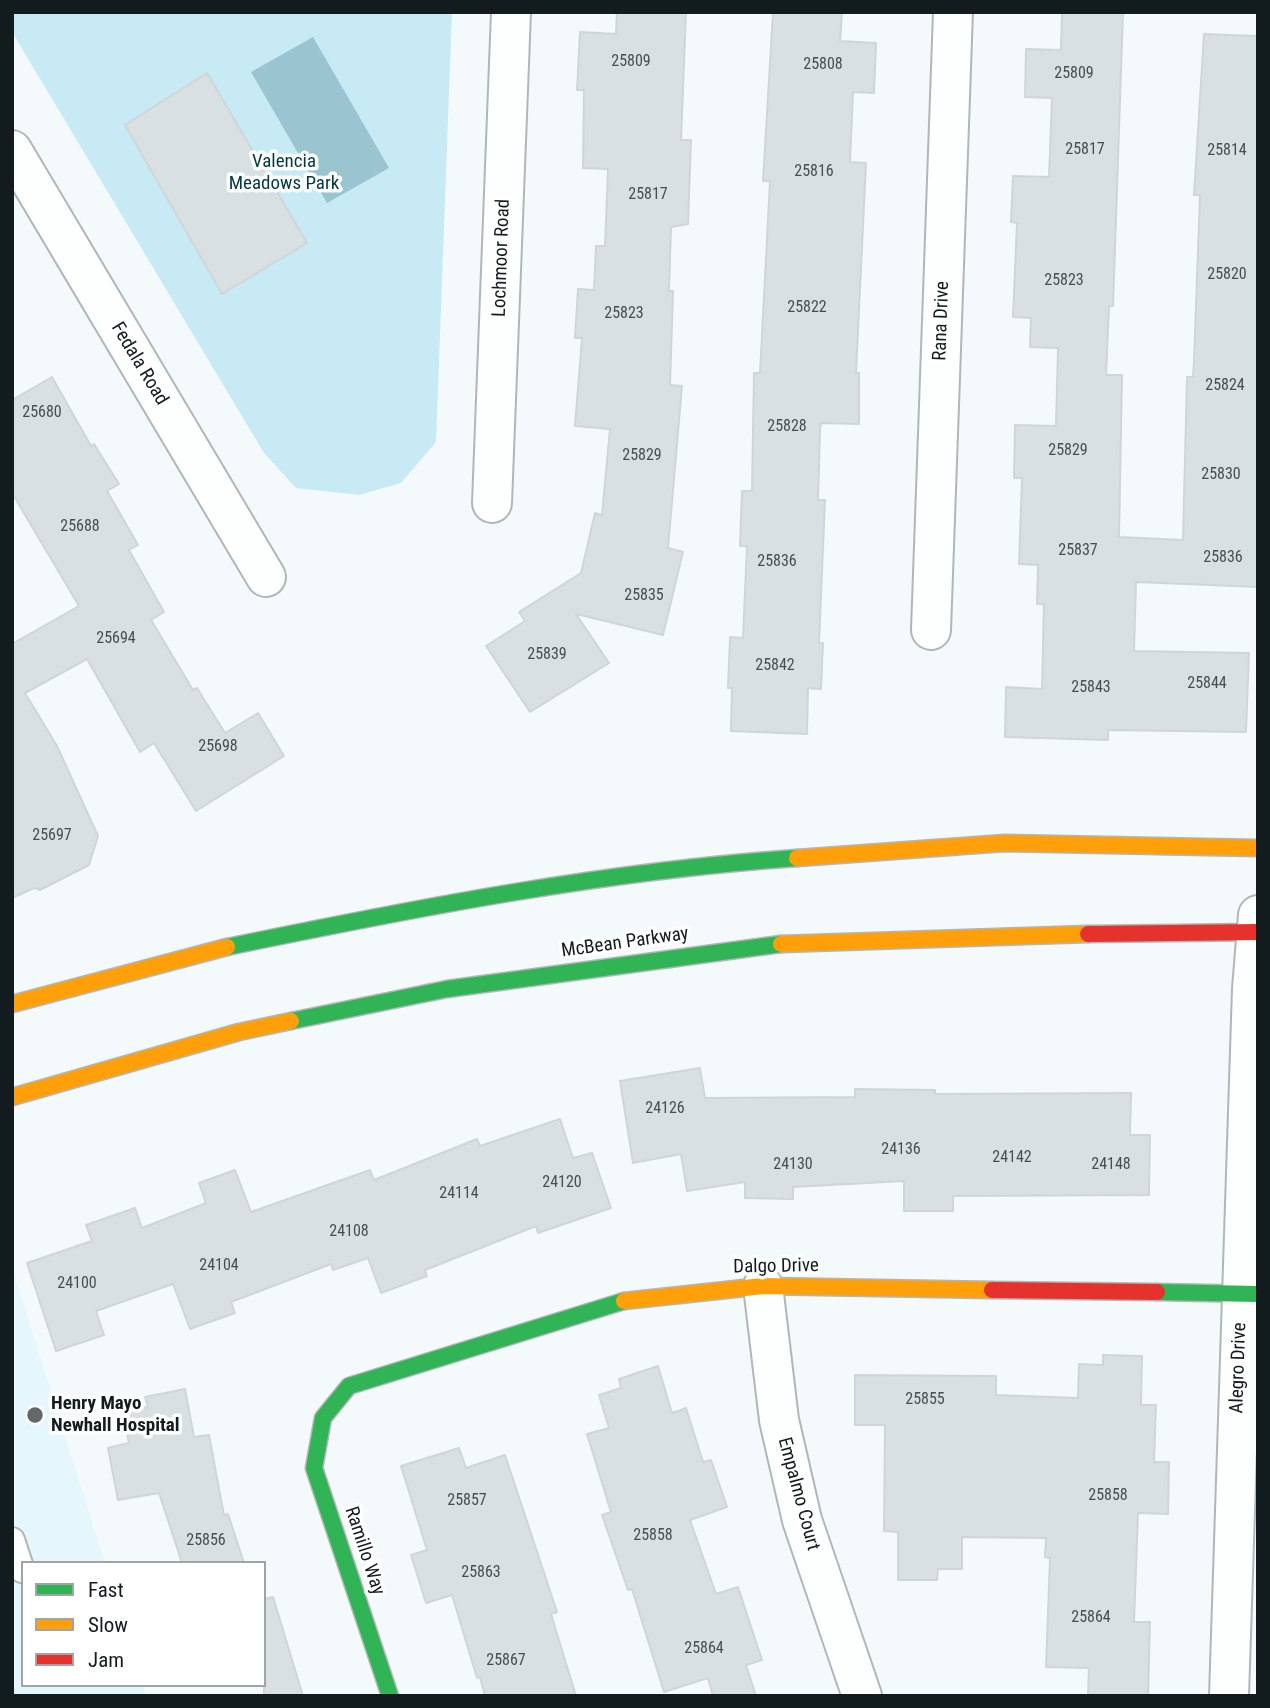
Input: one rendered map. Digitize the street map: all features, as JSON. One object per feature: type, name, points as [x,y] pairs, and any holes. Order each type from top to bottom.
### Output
[{"type":"main road","points":[[12,1004],[200,952],[460,899],[737,862],[1005,843],[1258,848]]},
{"type":"main road","name":"McBean Parkway","points":[[12,1097],[239,1032],[434,992],[758,946],[949,936],[1257,927]]},
{"type":"main road","name":"Dalgo Drive","points":[[323,1418],[349,1386],[634,1298],[763,1286],[1249,1294]]},
{"type":"main road","name":"Ramillo Way","points":[[323,1418],[314,1468],[390,1696]]},
{"type":"street","name":"Lochmoor Road","points":[[492,503],[511,12]]},
{"type":"street","name":"Rana Drive","points":[[932,630],[953,12]]},
{"type":"street","name":"Fedala Road","points":[[12,150],[266,578]]},
{"type":"street","name":"Alegro Drive","points":[[1228,1696],[1249,1294],[1257,927]]},
{"type":"street","name":"Empalmo Court","points":[[763,1286],[779,1420],[802,1520],[862,1696]]},
{"type":"lane","points":[[12,1540],[21,1567]]},
{"type":"shaded area","points":[[313,37],[389,168],[327,203],[251,72]]},
{"type":"shaded area","name":"Henry Mayo Newhall Hospital","points":[[12,1267],[104,1561],[21,1561],[21,1687],[144,1687],[146,1696],[12,1696]]},
{"type":"green space","name":"Valencia Meadows Park","points":[[12,12],[452,12],[436,442],[401,483],[359,495],[296,488],[264,453],[12,32]]},
{"type":"building","points":[[617,12],[686,12],[681,140],[691,140],[688,224],[671,227],[669,291],[673,291],[670,385],[682,386],[668,548],[683,552],[663,635],[576,614],[609,663],[530,712],[486,646],[525,621],[519,612],[581,573],[595,513],[602,515],[610,429],[575,426],[582,338],[575,338],[578,289],[594,290],[596,246],[605,246],[608,169],[583,168],[584,90],[577,90],[580,32],[616,34]]},
{"type":"building","points":[[773,12],[842,12],[840,41],[876,43],[874,93],[853,92],[850,162],[866,163],[856,373],[859,373],[859,424],[821,423],[818,500],[825,500],[819,643],[823,643],[821,689],[808,688],[807,734],[731,731],[732,688],[728,688],[730,637],[743,638],[747,546],[740,546],[742,491],[752,491],[754,373],[760,373],[770,181],[763,181]]},
{"type":"building","points":[[1062,12],[1123,12],[1113,306],[1109,306],[1106,375],[1122,375],[1119,537],[1183,540],[1187,377],[1193,377],[1194,361],[1200,195],[1194,195],[1204,34],[1258,36],[1258,587],[1136,582],[1134,651],[1249,653],[1246,732],[1108,730],[1108,740],[1005,737],[1006,687],[1042,689],[1044,604],[1037,604],[1038,565],[1019,564],[1022,478],[1014,478],[1015,425],[1056,426],[1058,348],[1030,347],[1031,318],[1013,317],[1017,223],[1011,222],[1013,176],[1049,177],[1052,98],[1025,97],[1026,49],[1061,50]]},
{"type":"building","points":[[207,73],[307,243],[222,294],[125,125]]},
{"type":"building","points":[[52,377],[91,446],[94,444],[119,484],[107,491],[138,545],[129,550],[164,612],[151,620],[193,690],[197,688],[225,733],[258,713],[284,756],[196,811],[154,743],[140,752],[87,659],[25,693],[57,746],[98,836],[89,865],[40,890],[34,888],[12,898],[12,644],[79,606],[12,493],[12,400]]},
{"type":"building","points":[[700,1068],[705,1098],[855,1097],[855,1089],[935,1090],[935,1094],[1131,1093],[1130,1135],[1150,1135],[1149,1195],[953,1196],[953,1211],[904,1211],[904,1181],[793,1187],[793,1199],[745,1198],[745,1182],[687,1191],[681,1154],[633,1163],[620,1081]]},
{"type":"building","points":[[560,1119],[573,1158],[592,1153],[611,1208],[538,1233],[536,1226],[425,1270],[427,1276],[381,1293],[368,1258],[333,1270],[331,1264],[231,1302],[235,1313],[190,1329],[173,1284],[96,1311],[104,1335],[56,1351],[27,1263],[92,1241],[86,1225],[135,1208],[142,1228],[206,1203],[199,1183],[235,1170],[251,1212],[370,1170],[374,1180],[477,1139],[480,1146]]},
{"type":"building","points":[[1103,1355],[1142,1356],[1141,1405],[1156,1405],[1154,1462],[1169,1462],[1168,1514],[1138,1513],[1134,1622],[1150,1622],[1148,1696],[1088,1696],[1089,1668],[1046,1667],[1050,1558],[1045,1557],[1046,1538],[962,1537],[962,1569],[938,1569],[937,1580],[898,1580],[898,1532],[884,1531],[885,1425],[855,1425],[855,1375],[996,1376],[996,1395],[1078,1398],[1079,1364],[1103,1365]]},
{"type":"building","points":[[658,1366],[672,1413],[686,1408],[703,1462],[711,1460],[727,1507],[690,1520],[716,1594],[738,1587],[762,1660],[746,1665],[756,1696],[713,1696],[708,1678],[664,1692],[632,1589],[628,1590],[602,1515],[611,1512],[587,1434],[609,1428],[599,1395],[621,1388],[619,1379]]},
{"type":"building","points":[[185,1389],[194,1437],[209,1435],[224,1515],[228,1514],[243,1561],[181,1561],[159,1493],[118,1500],[108,1448],[129,1443],[123,1412],[148,1407],[145,1397]]},
{"type":"building","points":[[459,1448],[466,1468],[505,1455],[557,1612],[551,1614],[576,1696],[485,1696],[452,1595],[426,1603],[411,1555],[427,1550],[401,1466]]},
{"type":"building","points":[[273,1597],[303,1696],[264,1696],[266,1599]]},
{"type":"traffic: fast","points":[[227,947],[511,893],[654,872],[797,858]]},
{"type":"traffic: fast","points":[[291,1021],[447,989],[781,944]]},
{"type":"traffic: fast","points":[[1157,1292],[1258,1294]]},
{"type":"traffic: fast","points":[[390,1696],[314,1468],[323,1418],[349,1386],[624,1301]]},
{"type":"traffic: slow","points":[[797,858],[1005,843],[1258,848]]},
{"type":"traffic: slow","points":[[781,944],[1088,934]]},
{"type":"traffic: slow","points":[[12,1004],[227,947]]},
{"type":"traffic: slow","points":[[12,1097],[239,1032],[291,1021]]},
{"type":"traffic: slow","points":[[624,1301],[763,1286],[992,1290]]},
{"type":"traffic: jam","points":[[1088,934],[1258,932]]},
{"type":"traffic: jam","points":[[992,1290],[1157,1292]]},
{"type":"place","name":"Henry Mayo Newhall Hospital","points":[[35,1415]]}]
